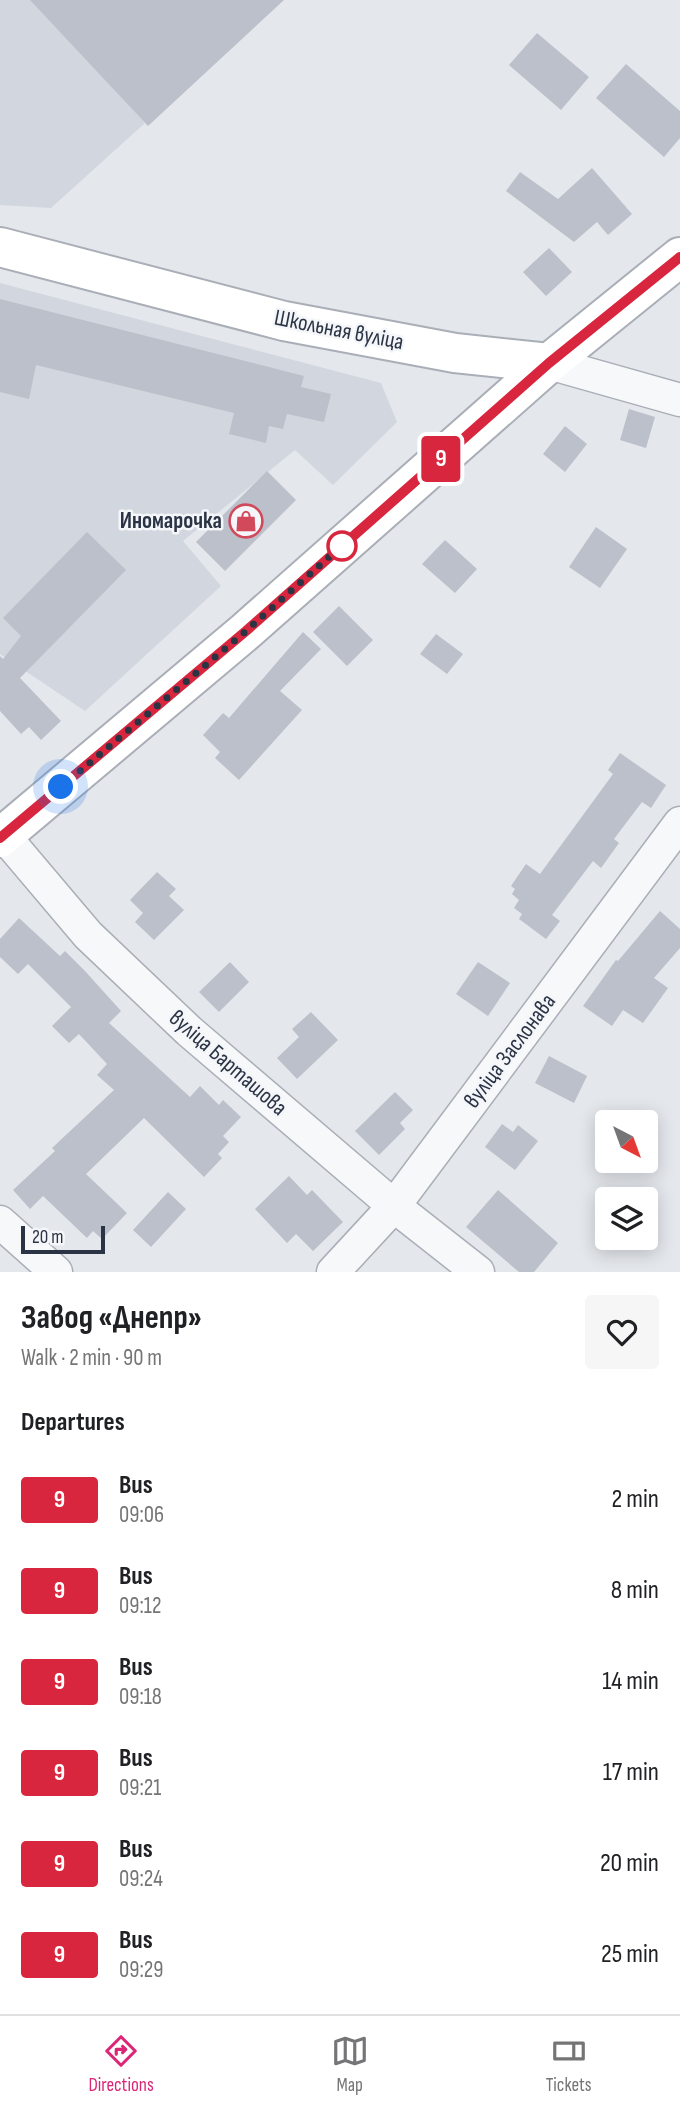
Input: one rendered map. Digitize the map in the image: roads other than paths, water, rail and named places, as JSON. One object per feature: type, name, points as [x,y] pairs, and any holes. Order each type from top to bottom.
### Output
[{"type":"main road","name":"Школьная вуліца","points":[[0,247],[284,321],[455,353],[549,363]]},
{"type":"main road","points":[[1,835],[246,631],[549,363],[680,257]]},
{"type":"street","name":"Школьная вуліца","points":[[549,363],[680,400]]},
{"type":"street","name":"вуліца Заслонава","points":[[333,1272],[394,1206],[680,824]]},
{"type":"street","name":"вуліца Барташова","points":[[1,835],[88,935],[189,1031],[394,1206],[478,1272]]},
{"type":"street","points":[[0,1222],[56,1272]]},
{"type":"place","name":"Иномарочка","points":[[246,521]]}]
